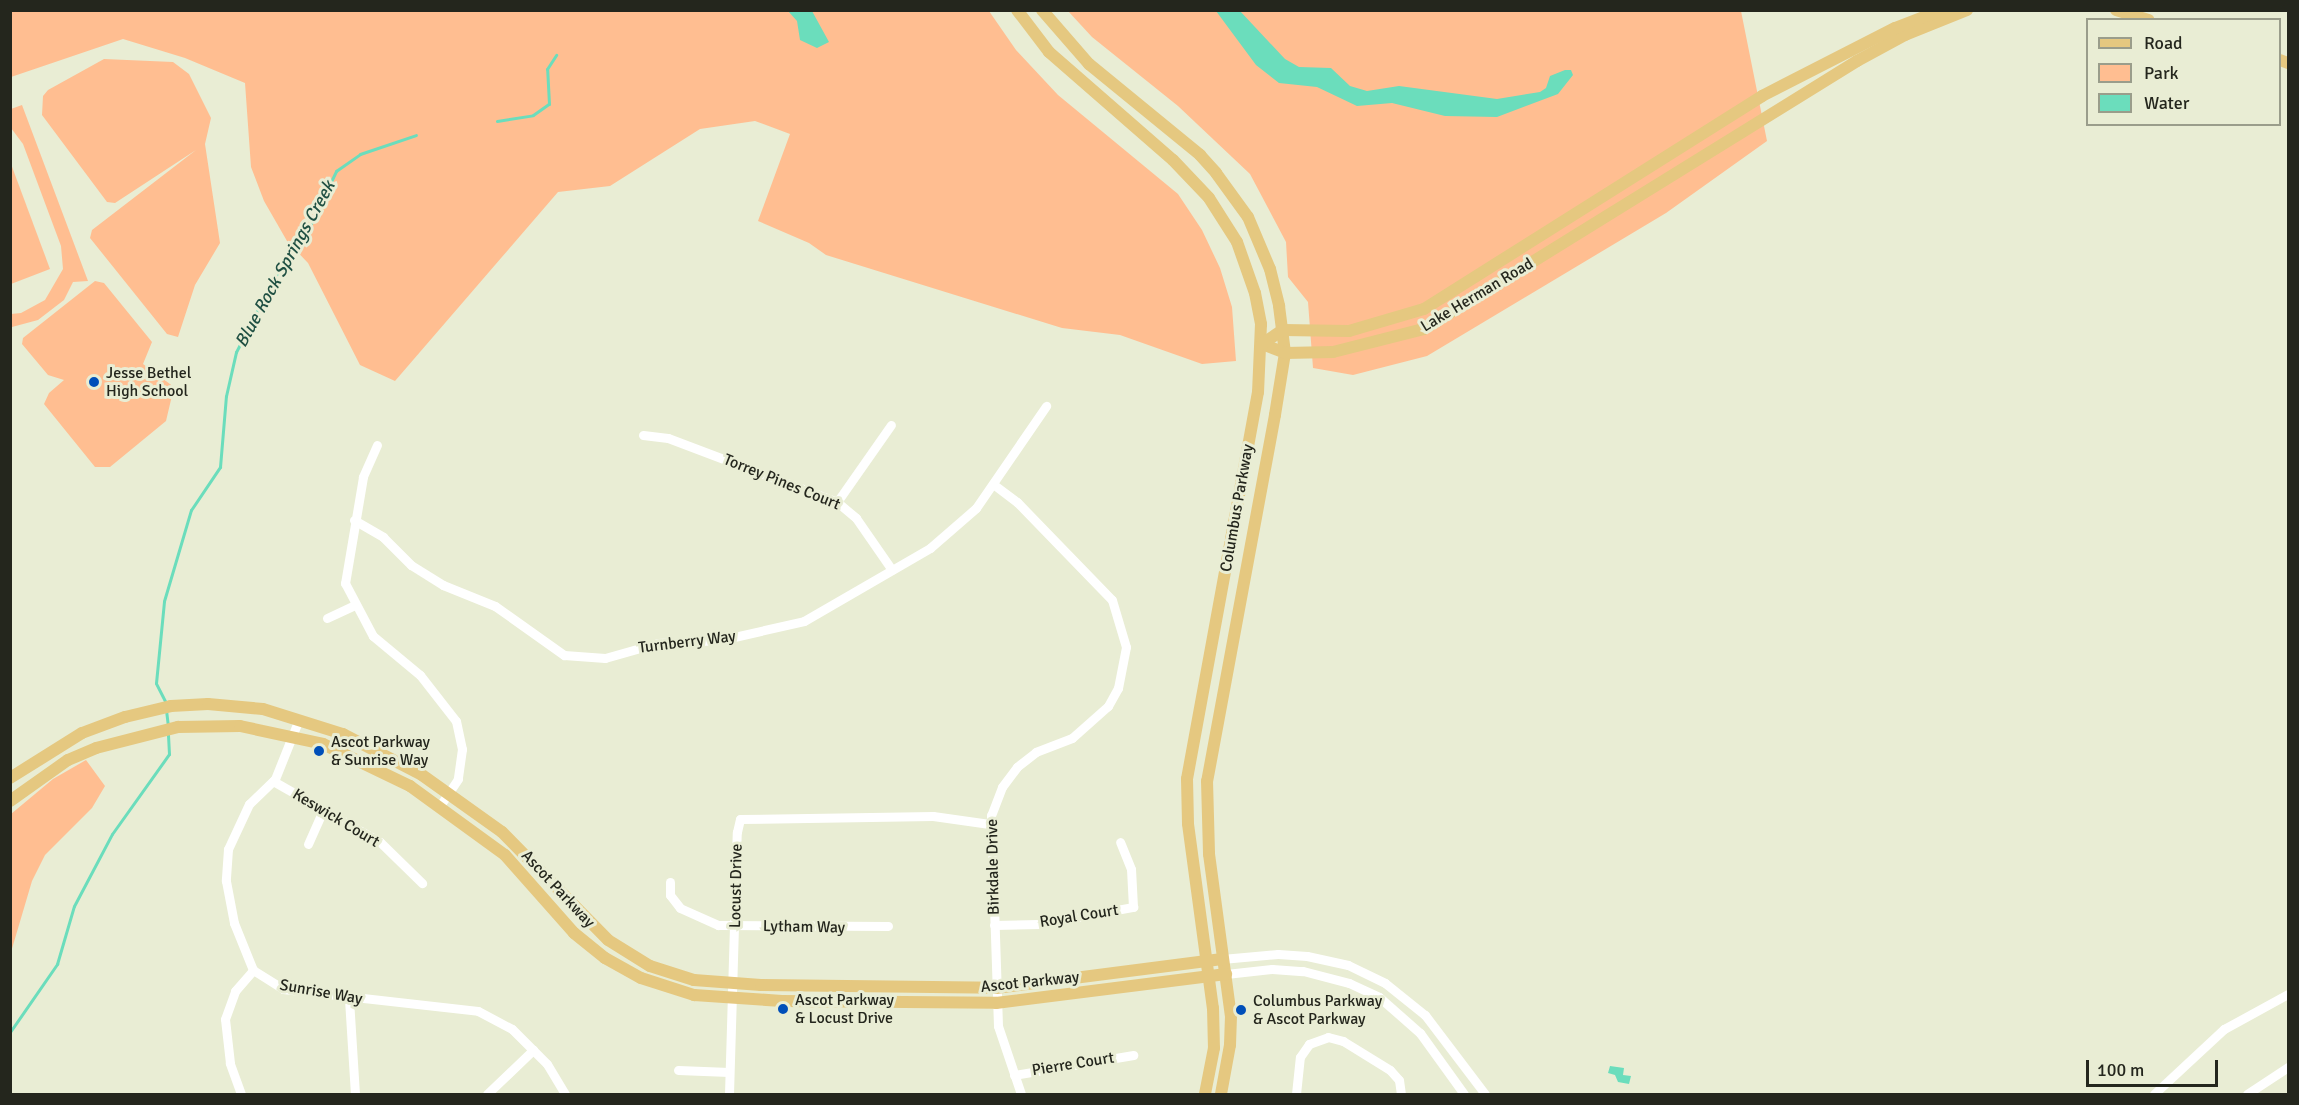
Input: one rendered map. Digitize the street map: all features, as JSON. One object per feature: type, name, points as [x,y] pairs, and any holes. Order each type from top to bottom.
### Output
[{"type":"main road","name":"Columbus Parkway","points":[[1017,10],[1049,52],[1173,160],[1209,198],[1237,242],[1248,270],[1262,344],[1258,392],[1187,779],[1188,824],[1208,961],[1214,1048],[1205,1095]]},
{"type":"main road","name":"Columbus Parkway","points":[[1042,10],[1074,50],[1200,155],[1232,193],[1248,217],[1270,269],[1282,330],[1285,353],[1207,781],[1209,854],[1222,959],[1226,974],[1230,1045],[1221,1095]]},
{"type":"main road","name":"Lake Herman Road","points":[[1282,330],[1349,331],[1424,309],[1762,96],[1886,32],[1942,10]]},
{"type":"main road","name":"Lake Herman Road","points":[[1262,344],[1285,353],[1363,347],[1424,329],[1857,61],[1905,35],[1967,10]]},
{"type":"main road","points":[[2116,10],[2142,18]]},
{"type":"main road","points":[[1262,344],[1282,330]]},
{"type":"main road","name":"Ascot Parkway","points":[[10,778],[82,733],[157,710],[208,704],[263,709],[299,719],[374,749],[449,794],[502,832],[587,922],[630,955],[694,980],[733,984],[996,988],[1222,959]]},
{"type":"main road","name":"Ascot Parkway","points":[[10,801],[68,760],[151,731],[203,725],[240,726],[292,735],[343,752],[440,806],[505,855],[574,933],[605,958],[658,984],[694,995],[732,999],[996,1003],[1226,974]]},
{"type":"street","name":"Turnberry Way","points":[[354,520],[383,537],[411,565],[443,585],[495,606],[564,656],[604,658],[657,643],[721,640],[804,621],[892,570],[957,528],[993,484],[1046,406]]},
{"type":"street","points":[[837,502],[891,425]]},
{"type":"street","name":"Torrey Pines Court","points":[[643,435],[668,438],[837,502],[856,518],[892,570]]},
{"type":"street","points":[[377,445],[363,477],[345,583],[373,636],[420,675],[456,721],[462,748],[458,779],[440,806]]},
{"type":"street","name":"Birkdale Drive","points":[[993,484],[1017,502],[1112,600],[1126,647],[1118,688],[1108,706],[1072,738],[1036,752],[1017,767],[996,799],[989,824],[996,1003],[1001,1038],[1021,1095]]},
{"type":"street","points":[[327,618],[355,605]]},
{"type":"street","points":[[241,1095],[230,1063],[225,1019],[235,991],[253,970],[234,923],[226,866],[230,841],[241,817],[273,781],[299,719]]},
{"type":"street","name":"Keswick Court","points":[[273,781],[380,842],[422,883]]},
{"type":"street","points":[[308,844],[323,810]]},
{"type":"street","name":"Locust Drive","points":[[729,1095],[736,832],[740,819],[933,816],[989,824]]},
{"type":"street","name":"Royal Court","points":[[994,926],[1039,924],[1133,907],[1131,869],[1120,842]]},
{"type":"street","name":"Lytham Way","points":[[670,882],[670,895],[680,908],[718,925],[888,926]]},
{"type":"street","name":"Ascot Parkway","points":[[1222,959],[1268,954],[1307,956],[1348,965],[1385,983],[1425,1015],[1485,1095]]},
{"type":"street","name":"Ascot Parkway","points":[[1226,974],[1272,969],[1303,971],[1350,983],[1378,997],[1420,1033],[1464,1095]]},
{"type":"street","name":"Sunrise Way","points":[[253,970],[283,989],[349,999],[478,1011],[512,1029],[547,1064],[565,1095]]},
{"type":"street","points":[[2154,1095],[2224,1029],[2288,997]]},
{"type":"street","points":[[349,999],[355,1095]]},
{"type":"street","points":[[1296,1095],[1300,1057],[1309,1044],[1328,1037],[1343,1041],[1395,1073],[1401,1095]]},
{"type":"street","points":[[486,1095],[533,1050]]},
{"type":"street","name":"Pierre Court","points":[[1014,1075],[1132,1055]]},
{"type":"street","points":[[2247,1095],[2289,1067]]},
{"type":"street","points":[[678,1070],[729,1072]]},
{"type":"green space","points":[[10,11],[989,11],[1016,50],[1058,95],[1178,194],[1202,230],[1220,268],[1232,307],[1236,361],[1202,364],[1120,335],[1062,328],[826,255],[809,243],[758,221],[790,134],[755,121],[700,129],[610,186],[558,192],[395,381],[360,365],[308,263],[287,241],[264,201],[251,167],[245,83],[185,58],[123,39],[11,77]]},
{"type":"green space","points":[[1068,11],[1741,11],[1767,141],[1666,213],[1427,356],[1353,375],[1313,368],[1308,302],[1288,277],[1286,242],[1250,174],[1178,106],[1092,37]]},
{"type":"green space","points":[[104,59],[173,62],[189,74],[211,118],[205,144],[220,243],[195,285],[178,337],[167,334],[90,238],[92,230],[196,150],[115,203],[107,202],[42,115],[43,96],[48,90]]},
{"type":"green space","points":[[22,105],[88,281],[73,282],[64,300],[38,320],[12,327],[11,314],[21,313],[45,300],[63,269],[61,246],[23,144],[11,128],[11,109]]},
{"type":"green space","points":[[11,164],[50,269],[10,284]]},
{"type":"green space","points":[[95,281],[104,283],[152,342],[143,364],[174,387],[166,421],[110,467],[95,467],[44,404],[49,393],[64,380],[48,375],[22,344],[23,338]]},
{"type":"green space","points":[[86,760],[105,786],[92,808],[45,855],[32,881],[11,952],[11,814],[53,779]]},
{"type":"water","points":[[788,11],[812,11],[829,42],[817,48],[800,40],[797,21]]},
{"type":"water","points":[[1216,11],[1240,11],[1285,59],[1299,67],[1331,68],[1350,86],[1367,91],[1399,86],[1497,99],[1540,92],[1546,88],[1550,76],[1565,70],[1571,70],[1573,75],[1558,94],[1497,117],[1445,116],[1392,103],[1357,106],[1317,87],[1279,83],[1256,65]]},
{"type":"water","points":[[1610,1066],[1624,1068],[1623,1075],[1631,1076],[1629,1084],[1618,1082],[1615,1075],[1608,1073]]},
{"type":"waterway","name":"Blue Rock Springs Creek","points":[[497,121],[533,115],[549,104],[547,69],[556,55]]},
{"type":"waterway","name":"Blue Rock Springs Creek","points":[[166,703],[156,683],[164,601],[191,510],[220,467],[226,396],[236,352],[275,276],[306,234],[336,171],[360,154],[416,135]]},
{"type":"waterway","name":"Blue Rock Springs Creek","points":[[166,710],[168,727]]},
{"type":"waterway","name":"Blue Rock Springs Creek","points":[[10,1032],[57,964],[74,906],[112,834],[169,754],[168,734]]},
{"type":"place","name":"Jesse Bethel High School","points":[[94,382]]},
{"type":"place","name":"Ascot Parkway & Sunrise Way","points":[[319,751]]},
{"type":"place","name":"Ascot Parkway & Locust Drive","points":[[783,1009]]},
{"type":"place","name":"Columbus Parkway & Ascot Parkway","points":[[1241,1010]]}]
